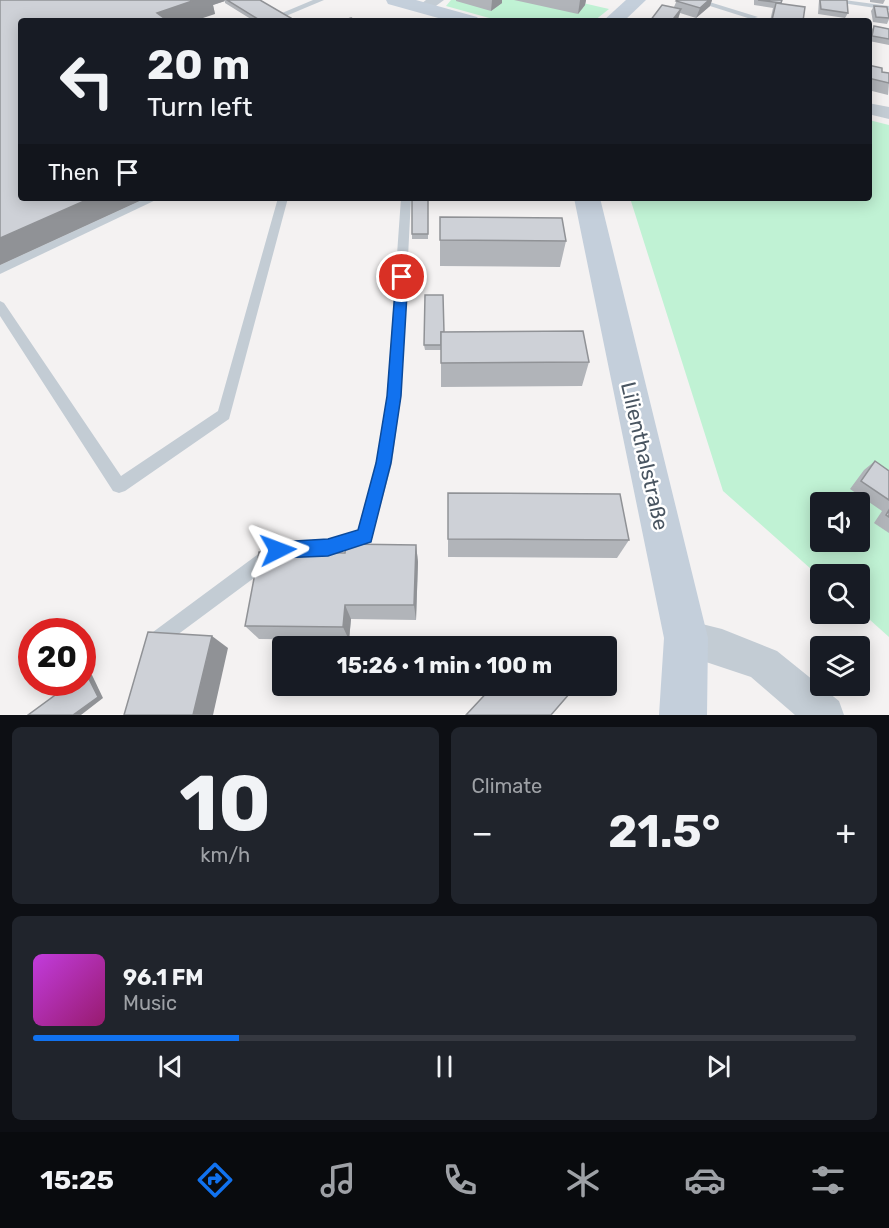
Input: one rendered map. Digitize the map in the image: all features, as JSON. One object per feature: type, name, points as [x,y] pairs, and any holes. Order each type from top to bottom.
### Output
[{"type":"main road","points":[[395,0],[430,4],[463,18]]},
{"type":"main road","points":[[616,18],[637,0]]},
{"type":"main road","name":"Lilienthalstraße","points":[[588,201],[686,638],[683,715]]},
{"type":"street","points":[[872,109],[889,113]]},
{"type":"street","points":[[686,638],[722,647],[764,664],[825,715]]},
{"type":"lane","points":[[275,18],[320,0]]},
{"type":"lane","points":[[695,0],[754,17]]},
{"type":"lane","points":[[826,0],[889,8]]},
{"type":"lane","points":[[0,270],[149,201]]},
{"type":"lane","points":[[0,306],[119,486],[224,415],[282,201]]},
{"type":"lane","points":[[143,664],[159,638],[278,550],[328,547],[365,536],[384,463],[394,396],[406,201]]},
{"type":"green space","points":[[451,0],[570,0],[609,9],[598,18],[489,18],[446,6]]},
{"type":"green space","points":[[872,121],[889,125],[889,637],[870,620],[870,564],[810,564],[810,568],[723,491],[631,201],[872,201]]},
{"type":"building","points":[[0,0],[195,0],[157,13],[164,18],[18,18],[18,201],[84,201],[0,238]]},
{"type":"building","points":[[227,0],[260,0],[291,18],[256,18]]},
{"type":"building","points":[[677,0],[709,0],[700,8]]},
{"type":"building","points":[[758,0],[782,0],[781,3]]},
{"type":"building","points":[[820,0],[847,0],[848,13],[821,9]]},
{"type":"building","points":[[776,3],[805,7],[803,18],[772,18]]},
{"type":"building","points":[[662,5],[681,9],[674,18],[652,18]]},
{"type":"building","points":[[874,6],[887,7],[889,18],[876,17]]},
{"type":"building","points":[[874,26],[889,29],[889,39],[872,36]]},
{"type":"building","points":[[872,66],[882,68],[882,72],[889,73],[889,83],[872,79]]},
{"type":"building","points":[[412,201],[428,201],[428,234],[412,234]]},
{"type":"building","points":[[440,217],[562,218],[566,241],[440,240]]},
{"type":"building","points":[[425,295],[443,295],[444,332],[441,332],[441,345],[424,345]]},
{"type":"building","points":[[583,331],[589,362],[441,363],[441,332]]},
{"type":"building","points":[[875,461],[889,471],[889,500],[861,481]]},
{"type":"building","points":[[448,493],[620,494],[629,540],[448,539]]},
{"type":"building","points":[[346,544],[416,545],[414,605],[345,605],[343,627],[245,626],[259,552],[345,553]]},
{"type":"building","points":[[148,632],[212,636],[193,715],[124,715]]},
{"type":"building","points":[[96,693],[98,697],[73,715],[28,715],[54,696],[96,696]]},
{"type":"building","points":[[484,696],[567,696],[551,715],[466,715]]},
{"type":"route","points":[[278,550],[328,547],[365,536],[384,463],[394,396],[402,277]]}]
